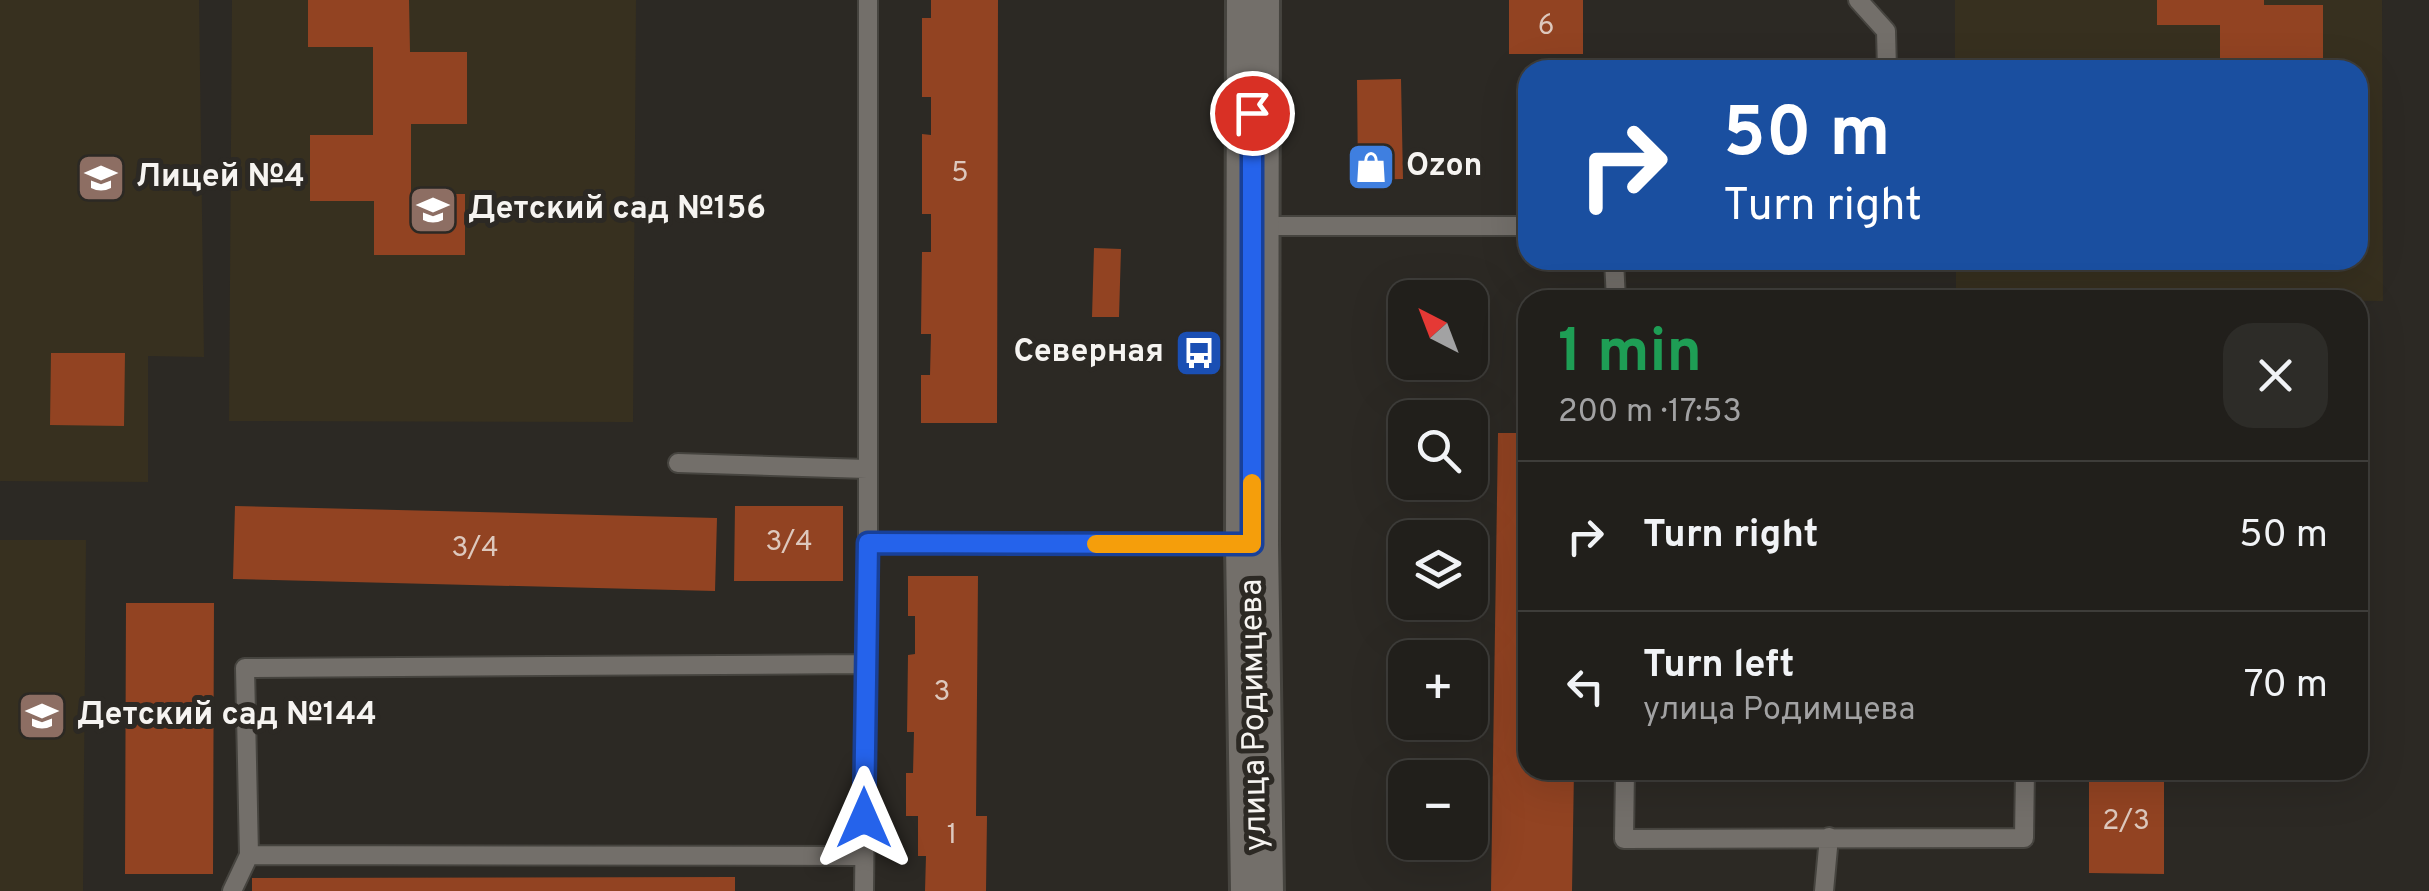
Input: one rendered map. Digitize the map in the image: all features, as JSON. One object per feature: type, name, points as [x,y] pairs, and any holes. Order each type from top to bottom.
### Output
[{"type":"main road","name":"улица Родимцева","points":[[1253,0],[1252,544],[1257,891]]},
{"type":"lane","points":[[864,891],[868,0]]},
{"type":"lane","points":[[1858,0],[1886,31],[1887,60]]},
{"type":"lane","points":[[1252,226],[1518,226]]},
{"type":"lane","points":[[678,462],[867,469]]},
{"type":"lane","points":[[868,543],[1252,544]]},
{"type":"lane","points":[[232,891],[248,855],[245,668],[866,664]]},
{"type":"lane","points":[[1626,780],[1624,839],[2024,838],[2025,780]]},
{"type":"lane","points":[[1824,891],[1830,837]]},
{"type":"lane","points":[[248,855],[864,856]]},
{"type":"shaded area","name":"Лицей №4","points":[[0,0],[199,0],[204,357],[148,356],[148,482],[0,481]]},
{"type":"shaded area","name":"Детский сад №156","points":[[232,0],[636,0],[633,422],[229,421]]},
{"type":"shaded area","points":[[1955,0],[2382,0],[2383,301],[2368,301],[2368,290],[1956,290],[1956,270],[2368,270],[2368,60],[1955,60]]},
{"type":"shaded area","name":"Детский сад №144","points":[[0,540],[86,540],[83,891],[0,891]]},
{"type":"building","points":[[308,0],[409,0],[410,52],[467,52],[467,124],[411,124],[411,194],[465,194],[465,255],[374,255],[374,201],[310,201],[310,135],[373,135],[373,47],[308,47]]},
{"type":"building","points":[[931,0],[998,0],[997,423],[921,423],[921,375],[930,375],[931,334],[921,334],[922,252],[931,252],[931,214],[922,214],[922,134],[931,135],[931,97],[922,97],[922,18],[931,18]]},
{"type":"building","points":[[1509,0],[1583,0],[1583,54],[1509,54]]},
{"type":"building","points":[[2157,0],[2264,0],[2264,5],[2323,5],[2323,60],[2220,60],[2220,25],[2157,25]]},
{"type":"building","points":[[1401,79],[1403,179],[1358,180],[1357,80]]},
{"type":"building","points":[[1094,248],[1121,249],[1119,317],[1092,317]]},
{"type":"building","points":[[51,353],[125,353],[124,426],[50,425]]},
{"type":"building","points":[[1498,433],[1518,433],[1518,780],[1574,780],[1572,891],[1491,891]]},
{"type":"building","points":[[235,506],[717,518],[715,591],[233,579]]},
{"type":"building","points":[[735,506],[843,506],[843,581],[734,581]]},
{"type":"building","points":[[908,576],[978,576],[976,816],[987,816],[986,891],[925,891],[926,856],[918,856],[918,816],[906,816],[906,773],[913,773],[914,732],[907,732],[908,655],[915,654],[915,616],[908,616]]},
{"type":"building","points":[[126,603],[214,603],[213,874],[125,874]]},
{"type":"building","points":[[2089,780],[2164,780],[2164,874],[2089,873]]},
{"type":"building","points":[[735,877],[735,891],[252,891],[252,878]]},
{"type":"slow traffic","points":[[1096,544],[1252,544],[1252,483]]},
{"type":"place","name":"Ozon","points":[[1371,167]]},
{"type":"place","name":"Лицей №4","points":[[101,178]]},
{"type":"place","name":"Детский сад №156","points":[[433,210]]},
{"type":"place","name":"Северная","points":[[1199,353]]},
{"type":"place","name":"Детский сад №144","points":[[42,716]]},
{"type":"route","points":[[864,818],[868,543],[1252,544],[1252,113]]}]
